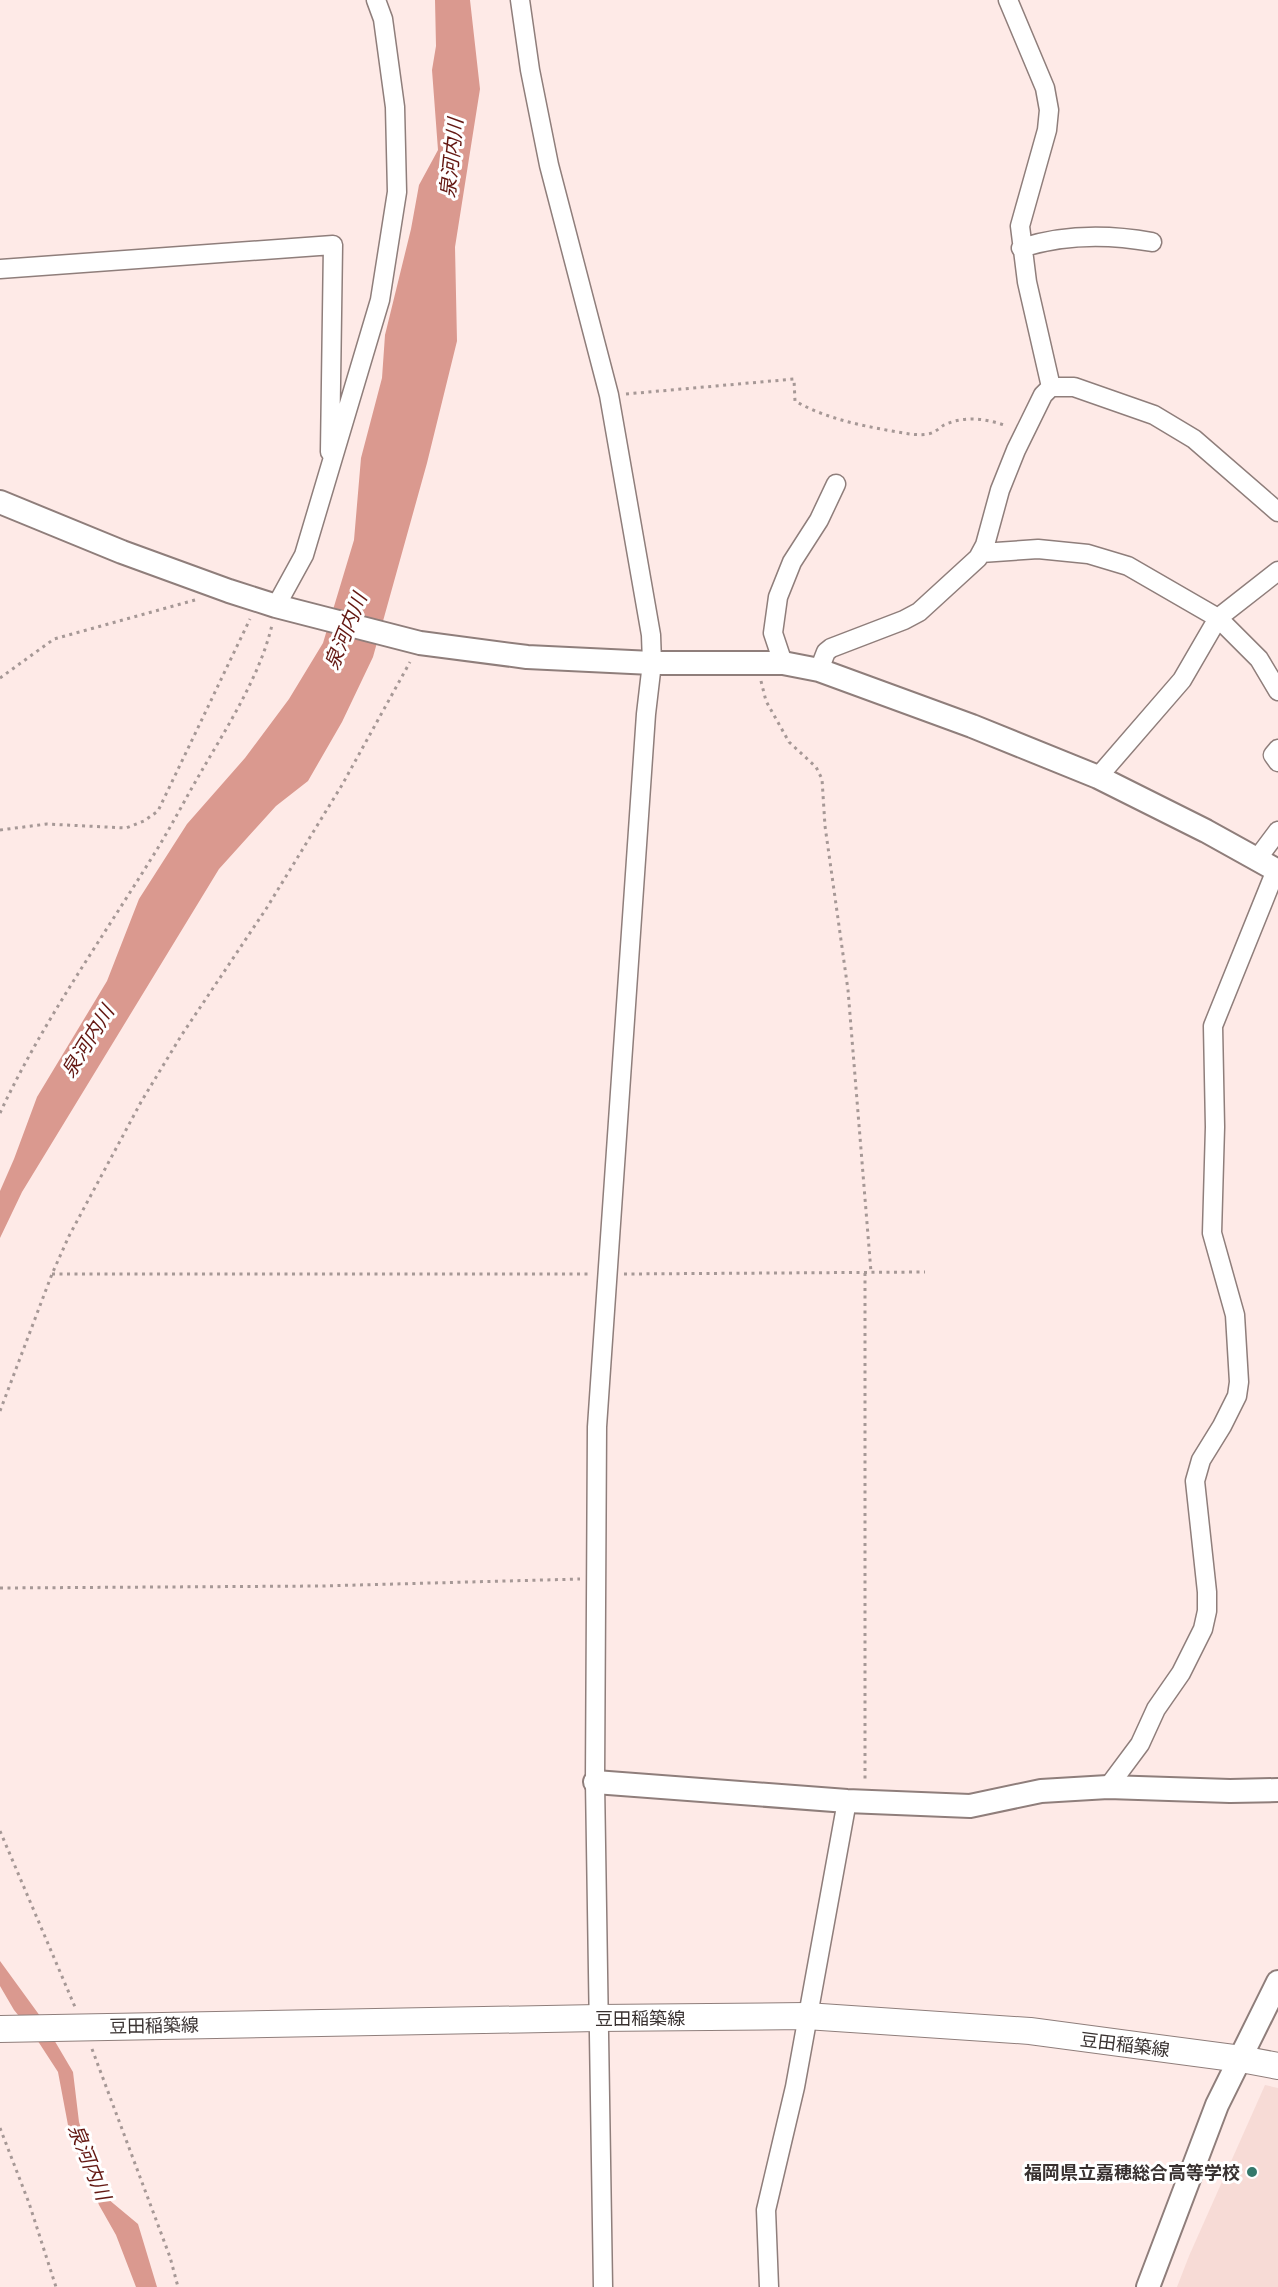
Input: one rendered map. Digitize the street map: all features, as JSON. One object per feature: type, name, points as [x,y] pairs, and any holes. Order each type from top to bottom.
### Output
[{"type":"main road","name":"豆田稲築線","points":[[0,2029],[806,2016],[1030,2031],[1278,2066]]},
{"type":"street","points":[[268,603],[304,555],[380,300],[397,192],[396,107],[383,19],[376,0]]},
{"type":"street","points":[[520,0],[530,70],[549,165],[609,395],[651,635],[652,663],[646,714],[597,1427],[595,1782],[603,2287]]},
{"type":"street","points":[[1008,0],[1045,88],[1049,110],[1047,130],[1020,226],[1021,248],[1051,387]]},
{"type":"street","points":[[1021,248],[1046,240],[1083,237],[1119,236],[1152,242]]},
{"type":"street","points":[[0,269],[333,245],[329,475]]},
{"type":"street","points":[[819,670],[826,652],[831,648],[920,612],[968,569],[985,545],[1000,490],[1024,432],[1043,395],[1051,387],[1074,387],[1154,415],[1194,440],[1278,512]]},
{"type":"street","points":[[783,663],[773,633],[778,597],[792,562],[819,520],[836,484]]},
{"type":"street","points":[[0,502],[122,552],[229,591],[415,642],[527,657],[652,663],[783,663],[819,670],[972,726],[1098,777],[1271,866]]},
{"type":"street","points":[[981,553],[1038,549],[1088,555],[1128,566],[1218,618],[1259,659],[1278,691]]},
{"type":"street","points":[[1098,777],[1182,680],[1218,618],[1278,570]]},
{"type":"street","points":[[1278,749],[1273,755],[1278,762]]},
{"type":"street","points":[[1108,1787],[1140,1744],[1156,1709],[1181,1673],[1203,1629],[1207,1611],[1195,1480],[1201,1460],[1237,1396],[1239,1382],[1235,1315],[1212,1233],[1215,1127],[1213,1026],[1271,866],[1278,831]]},
{"type":"street","points":[[595,1782],[856,1802],[970,1806],[1041,1791],[1108,1787],[1230,1791],[1278,1790]]},
{"type":"street","points":[[770,2287],[766,2210],[795,2087],[806,2016],[856,1802]]},
{"type":"street","points":[[1148,2287],[1217,2105],[1278,1982]]},
{"type":"path","points":[[609,395],[794,379],[795,401],[813,412],[872,428],[917,435],[931,434],[945,424],[964,419],[982,419],[1024,432]]},
{"type":"path","points":[[0,678],[54,639],[229,591]]},
{"type":"path","points":[[0,830],[47,824],[126,828],[144,821],[158,811],[268,603]]},
{"type":"path","points":[[0,1113],[15,1080],[58,1005],[152,857],[226,729],[266,650],[268,603]]},
{"type":"path","points":[[0,1411],[52,1274],[69,1236],[141,1102],[181,1036],[266,909],[342,785],[415,642]]},
{"type":"path","points":[[756,662],[766,701],[789,742],[816,767],[822,779],[825,826],[848,990],[872,1272]]},
{"type":"path","points":[[856,1802],[865,1272]]},
{"type":"path","points":[[52,1274],[925,1272]]},
{"type":"path","points":[[0,1588],[321,1586],[596,1578]]},
{"type":"path","points":[[0,1831],[81,2026],[170,2257],[178,2287]]},
{"type":"path","points":[[0,2128],[29,2203],[56,2287]]},
{"type":"shaded area","name":"福岡県立嘉穂総合高等学校","points":[[1265,2085],[1278,2088],[1278,2287],[1177,2287],[1189,2256]]},
{"type":"water","name":"泉河内川","points":[[435,0],[470,0],[480,89],[455,247],[457,341],[427,463],[373,657],[342,722],[308,781],[276,806],[219,869],[22,1192],[0,1238],[0,1191],[37,1097],[107,981],[139,899],[187,824],[245,758],[289,699],[323,643],[354,540],[361,458],[382,378],[385,335],[411,229],[419,185],[438,150],[432,70],[436,46]]},
{"type":"water","name":"泉河内川","points":[[0,1961],[40,2016],[73,2072],[79,2122],[90,2157],[108,2199],[138,2224],[157,2287],[136,2287],[116,2235],[99,2205],[85,2167],[71,2141],[58,2072],[32,2032],[14,2010],[0,1986]]},
{"type":"place","name":"福岡県立嘉穂総合高等学校","points":[[1252,2172]]}]
